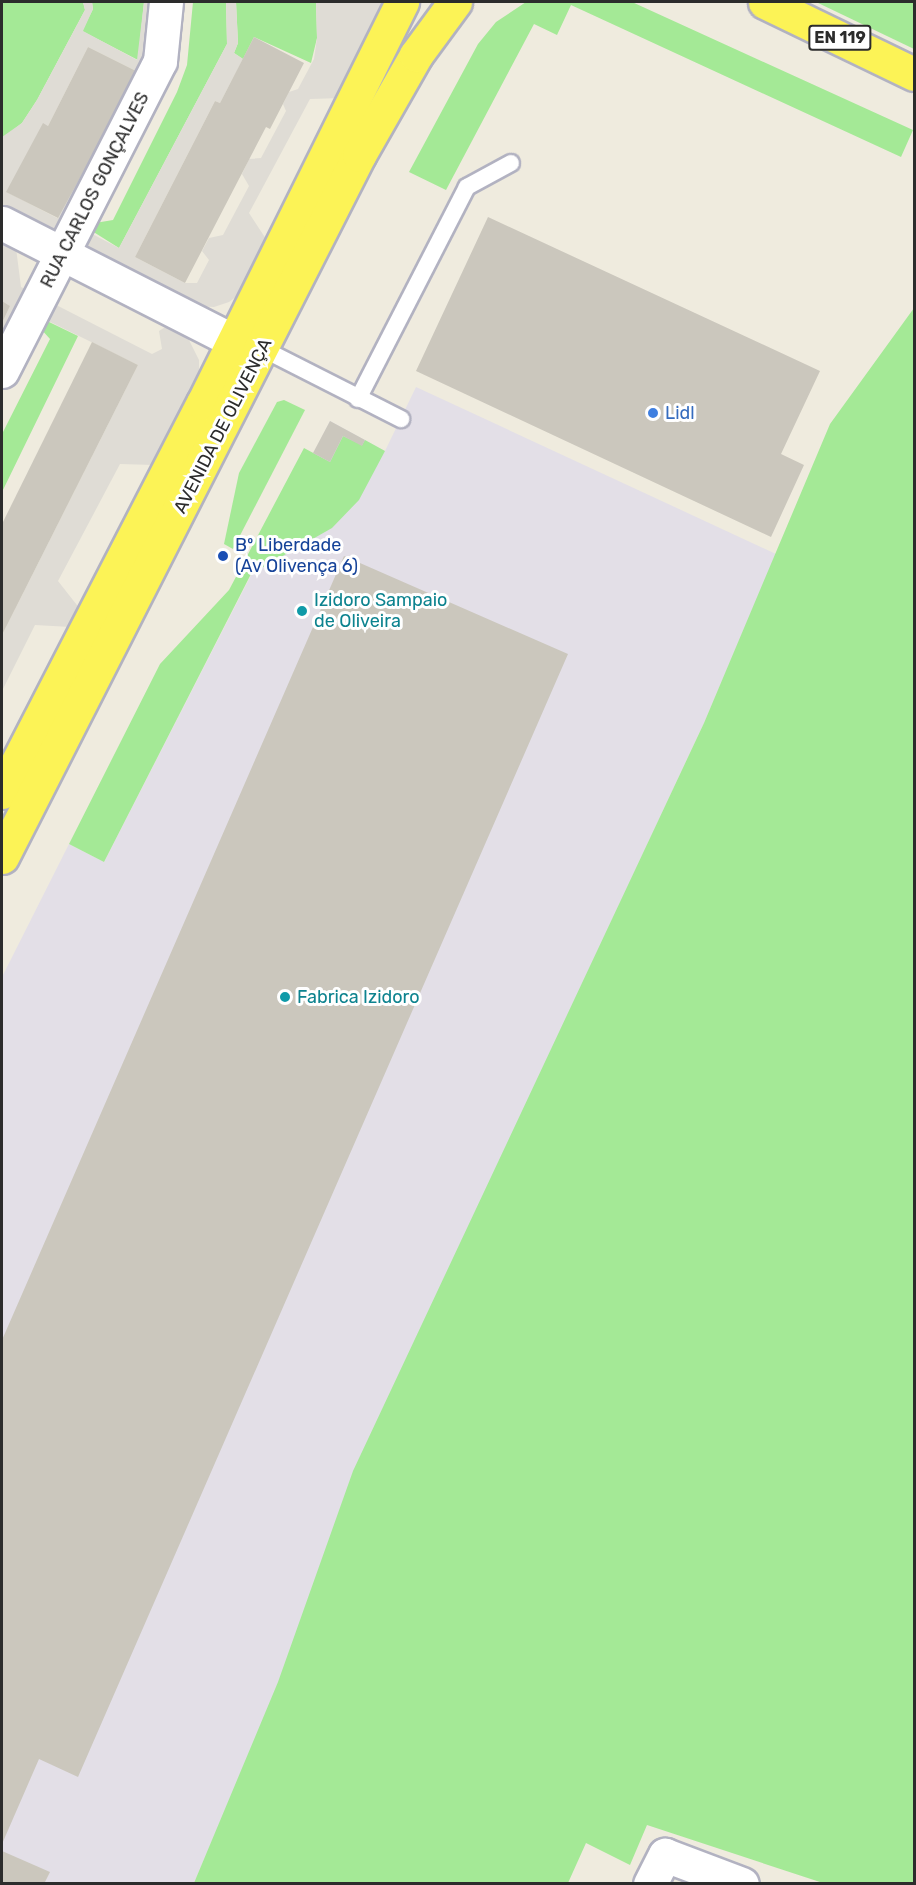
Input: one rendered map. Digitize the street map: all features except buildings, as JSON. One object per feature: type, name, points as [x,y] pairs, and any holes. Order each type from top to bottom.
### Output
[{"type":"main road","name":"AVENIDA DE OLIVENÇA","points":[[2,857],[248,345],[402,2]]},
{"type":"main road","name":"AVENIDA DE OLIVENÇA","points":[[2,792],[248,345],[393,92],[455,2]]},
{"type":"main road","name":"EN 119","points":[[765,2],[915,74]]},
{"type":"street","name":"RUA CARLOS GONÇALVES","points":[[2,371],[160,61],[166,2]]},
{"type":"street","points":[[2,223],[248,345]]},
{"type":"street","points":[[650,1884],[665,1855],[742,1884]]},
{"type":"lane","points":[[358,399],[467,187],[511,163]]},
{"type":"lane","points":[[248,345],[401,419]]},
{"type":"shaded area","points":[[83,2],[92,2],[93,9],[83,31],[137,60],[144,2],[153,2],[150,61],[77,226],[119,248],[227,44],[226,2],[236,2],[238,43],[234,53],[243,59],[220,103],[215,101],[135,257],[185,283],[197,283],[209,260],[202,251],[209,238],[223,235],[249,186],[242,174],[249,159],[261,158],[286,111],[283,104],[289,92],[298,89],[314,59],[317,38],[316,2],[387,2],[342,98],[310,99],[249,213],[268,242],[241,293],[229,302],[214,307],[197,306],[2,205],[2,137],[22,123],[37,100],[85,10]],"holes":[[[88,47],[138,72],[57,218],[7,192],[43,124],[48,126]]]},
{"type":"shaded area","points":[[2,241],[16,248],[21,287],[152,354],[162,349],[159,331],[167,326],[187,336],[199,360],[199,376],[154,465],[120,464],[58,581],[80,609],[71,627],[35,625],[2,691],[2,635],[138,365],[26,310],[2,356],[2,323],[10,306],[2,301]]},
{"type":"shaded area","points":[[416,387],[776,554],[704,723],[534,1087],[194,1883],[2,1883],[2,977],[69,844],[104,862],[330,421],[385,451]]},
{"type":"green space","points":[[2,2],[83,2],[85,10],[37,100],[22,123],[3,138]]},
{"type":"green space","points":[[92,2],[144,2],[138,60],[82,31],[93,9]]},
{"type":"green space","points":[[193,2],[226,2],[227,44],[119,248],[92,231],[95,223],[113,220],[177,92],[187,65]]},
{"type":"green space","points":[[236,2],[316,2],[317,38],[311,63],[254,37],[243,59],[234,53],[238,43]]},
{"type":"green space","points":[[526,2],[632,2],[913,130],[901,157],[571,5],[557,35],[534,24],[446,190],[409,172],[478,44],[496,22]]},
{"type":"green space","points":[[816,2],[914,2],[914,49]]},
{"type":"green space","points":[[914,308],[914,1883],[823,1883],[647,1825],[630,1865],[586,1843],[568,1883],[194,1883],[278,1682],[353,1471],[704,723],[830,424]]},
{"type":"green space","points":[[47,321],[78,336],[2,492],[2,434],[50,339],[41,329]]},
{"type":"green space","points":[[284,400],[305,410],[233,549],[224,544],[239,473],[277,402]]},
{"type":"green space","points":[[343,436],[362,445],[365,440],[385,451],[359,500],[332,528],[251,574],[104,862],[69,844],[160,664],[229,590],[304,448],[330,462]]},
{"type":"place","name":"Lidl","points":[[653,413]]},
{"type":"place","name":"Bº Liberdade (Av Olivença 6)","points":[[223,556]]},
{"type":"place","name":"Izidoro Sampaio de Oliveira","points":[[302,611]]},
{"type":"place","name":"Fabrica Izidoro","points":[[285,997]]}]
